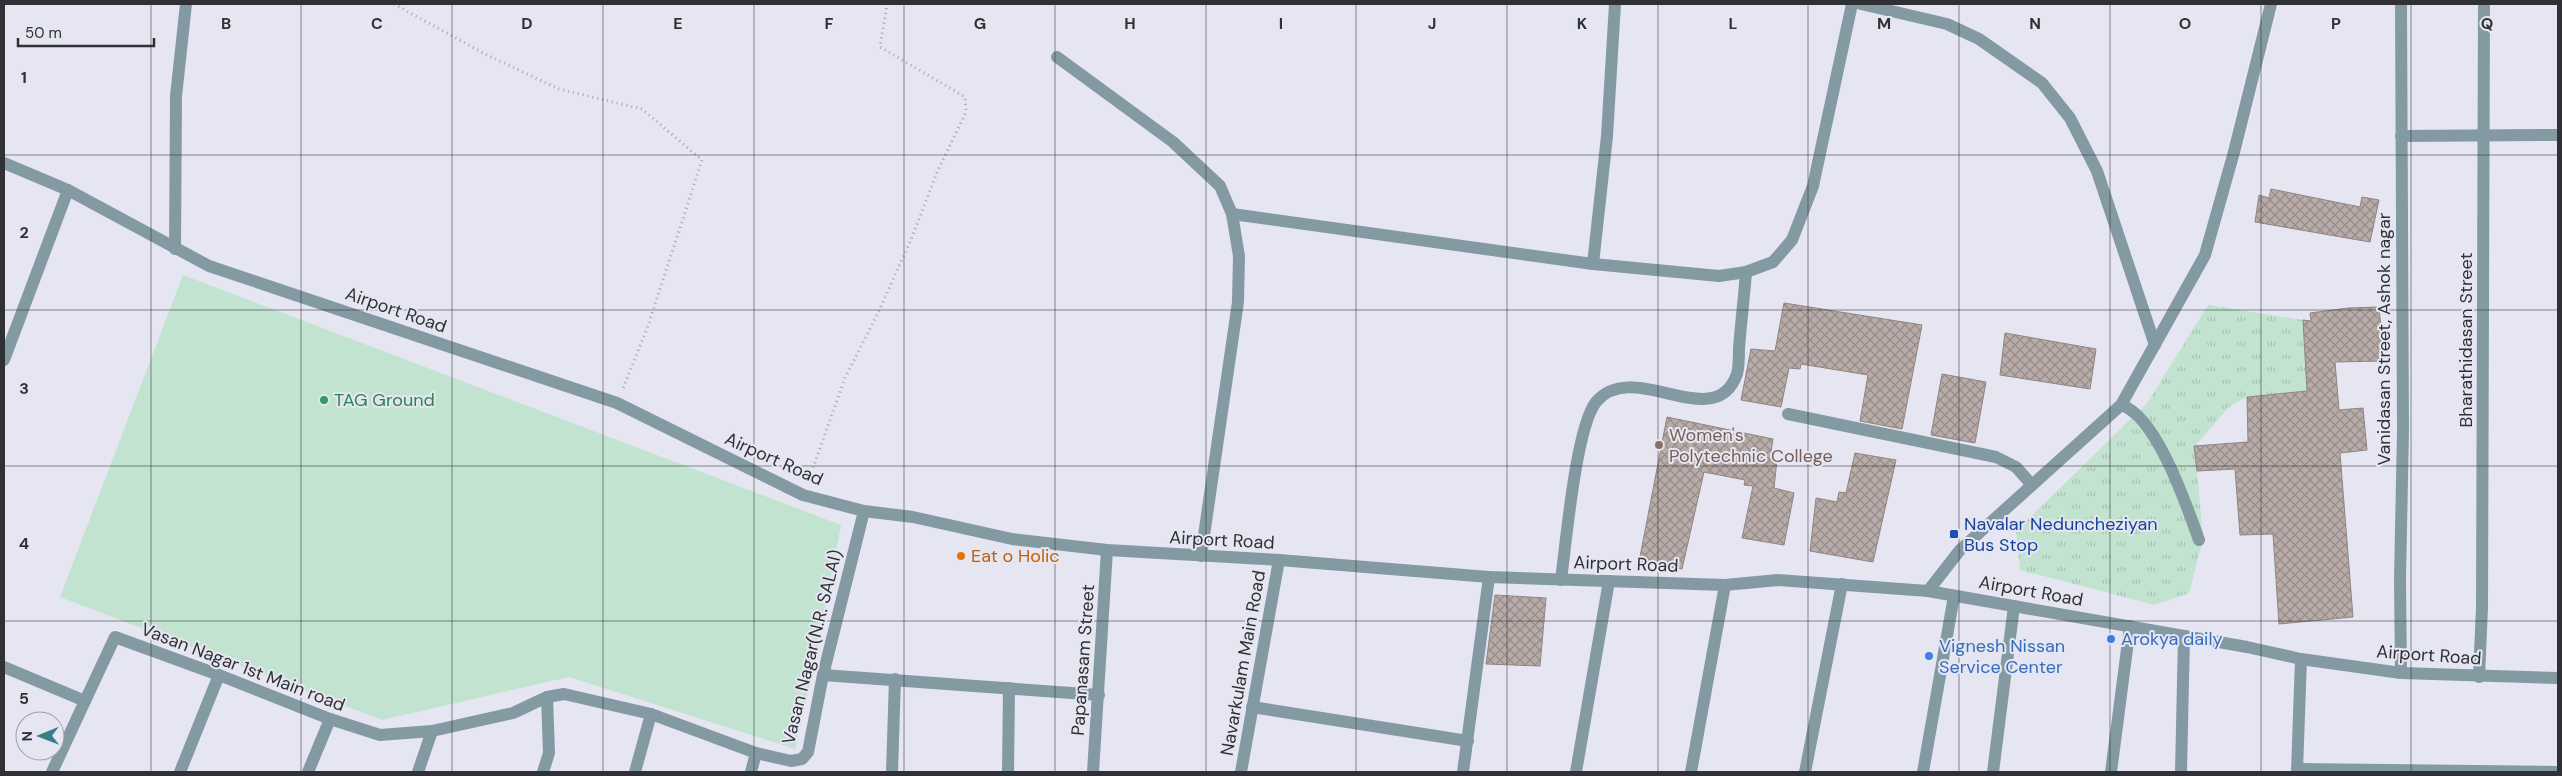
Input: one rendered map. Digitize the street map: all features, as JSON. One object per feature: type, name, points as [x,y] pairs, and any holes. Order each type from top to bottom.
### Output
[{"type":"street","points":[[175,249],[176,96],[186,4]]},
{"type":"street","points":[[1593,264],[1607,136],[1614,4]]},
{"type":"street","points":[[1232,214],[1593,264],[1720,276],[1746,272],[1773,262],[1792,240],[1813,186],[1852,4]]},
{"type":"street","points":[[1861,4],[1947,24],[1980,39],[2042,83],[2070,118],[2097,171],[2155,344]]},
{"type":"street","points":[[1928,591],[1960,550],[2121,405],[2205,255],[2234,152],[2271,4]]},
{"type":"street","name":"Vanidasan Street, Ashok nagar","points":[[2401,4],[2403,431],[2400,579],[2401,673]]},
{"type":"street","name":"Bharathidasan Street","points":[[2479,677],[2482,597],[2484,4]]},
{"type":"street","points":[[1057,57],[1174,142],[1220,186],[1232,214],[1239,256],[1238,302],[1201,556]]},
{"type":"street","points":[[2401,136],[2558,135]]},
{"type":"street","name":"Airport Road","points":[[4,163],[68,190],[209,266],[617,403],[803,494],[864,511],[913,517],[1012,539],[1107,550],[1279,560],[1489,577],[1726,585],[1778,580],[1928,591],[2130,626],[2301,659],[2401,673],[2479,677],[2558,678]]},
{"type":"street","points":[[4,360],[68,190]]},
{"type":"street","points":[[1561,580],[1584,427],[1596,402],[1614,388],[1646,388],[1710,400],[1725,392],[1737,374],[1746,272]]},
{"type":"street","points":[[2121,405],[2134,412],[2158,444],[2178,484],[2200,540]]},
{"type":"street","points":[[1788,414],[1996,457],[2016,467],[2032,485]]},
{"type":"street","name":"Vasan Nagar(N.R. SALAI)","points":[[513,713],[547,697],[564,694],[651,714],[756,753],[791,761],[802,759],[808,752],[823,674],[864,511]]},
{"type":"street","name":"Papanasam Street","points":[[1093,772],[1107,550]]},
{"type":"street","name":"Navarkulam Main Road","points":[[1241,772],[1279,560]]},
{"type":"street","points":[[1463,772],[1489,577]]},
{"type":"street","points":[[1576,772],[1609,581]]},
{"type":"street","points":[[1806,772],[1842,584]]},
{"type":"street","points":[[1691,772],[1726,585]]},
{"type":"street","points":[[1923,772],[1954,596]]},
{"type":"street","points":[[1992,772],[2014,606]]},
{"type":"street","points":[[2111,772],[2130,626]]},
{"type":"street","points":[[2181,772],[2184,636]]},
{"type":"street","name":"Vasan Nagar 1st Main road","points":[[85,700],[115,637],[219,675],[330,720],[380,735],[432,731],[513,713]]},
{"type":"street","points":[[2301,659],[2297,770],[2558,772]]},
{"type":"street","points":[[4,667],[85,700],[52,772]]},
{"type":"street","points":[[823,674],[1099,695]]},
{"type":"street","points":[[184,771],[219,675]]},
{"type":"street","points":[[892,772],[895,679]]},
{"type":"street","points":[[1008,772],[1010,688]]},
{"type":"street","points":[[543,772],[549,753],[547,697]]},
{"type":"street","points":[[1252,707],[1468,741]]},
{"type":"street","points":[[635,772],[651,714]]},
{"type":"street","points":[[308,772],[330,720]]},
{"type":"street","points":[[418,772],[432,731]]},
{"type":"street","points":[[751,772],[756,753]]},
{"type":"path","points":[[394,4],[485,54],[559,89],[642,109],[702,160],[648,326],[617,403]]},
{"type":"path","points":[[803,494],[845,378],[877,315],[910,242],[938,170],[966,112],[965,98],[880,48],[887,4]]},
{"type":"green space","name":"TAG Ground","points":[[183,275],[841,525],[813,670],[795,749],[569,677],[382,720],[60,597]]},
{"type":"green space","points":[[2208,305],[2303,320],[2307,391],[2247,397],[2230,406],[2195,446],[2203,539],[2189,593],[2155,605],[2020,570],[2016,531],[2148,402]]},
{"type":"building","points":[[2271,189],[2360,207],[2362,197],[2379,200],[2370,242],[2255,222],[2259,195],[2269,198]]},
{"type":"building","points":[[1784,303],[1922,325],[1902,429],[1860,421],[1868,375],[1801,364],[1800,369],[1789,368],[1781,407],[1741,400],[1751,349],[1775,351]]},
{"type":"building","points":[[2379,307],[2384,361],[2335,362],[2339,410],[2363,408],[2367,450],[2340,453],[2353,617],[2279,624],[2273,534],[2240,535],[2235,469],[2197,471],[2194,446],[2248,442],[2247,397],[2307,391],[2303,320],[2311,321],[2310,313],[2348,308]]},
{"type":"building","points":[[2005,333],[2096,349],[2090,389],[2000,375]]},
{"type":"building","points":[[1942,374],[1986,382],[1975,443],[1931,435]]},
{"type":"building","points":[[1667,417],[1773,439],[1770,459],[1777,460],[1774,488],[1794,493],[1784,545],[1742,538],[1753,486],[1744,485],[1745,480],[1704,472],[1682,569],[1639,562]]},
{"type":"building","points":[[1855,453],[1896,460],[1873,562],[1810,551],[1816,498],[1837,502],[1839,492],[1846,493]]},
{"type":"building","points":[[1495,595],[1546,598],[1540,666],[1486,664]]},
{"type":"place","name":"TAG Ground","points":[[324,400]]},
{"type":"place","name":"Women's Polytechnic College","points":[[1659,445]]},
{"type":"place","name":"Navalar Neduncheziyan Bus Stop","points":[[1954,534]]},
{"type":"place","name":"Eat o Holic","points":[[961,556]]},
{"type":"place","name":"Arokya daily","points":[[2111,639]]},
{"type":"place","name":"Vignesh Nissan Service Center","points":[[1929,656]]}]
